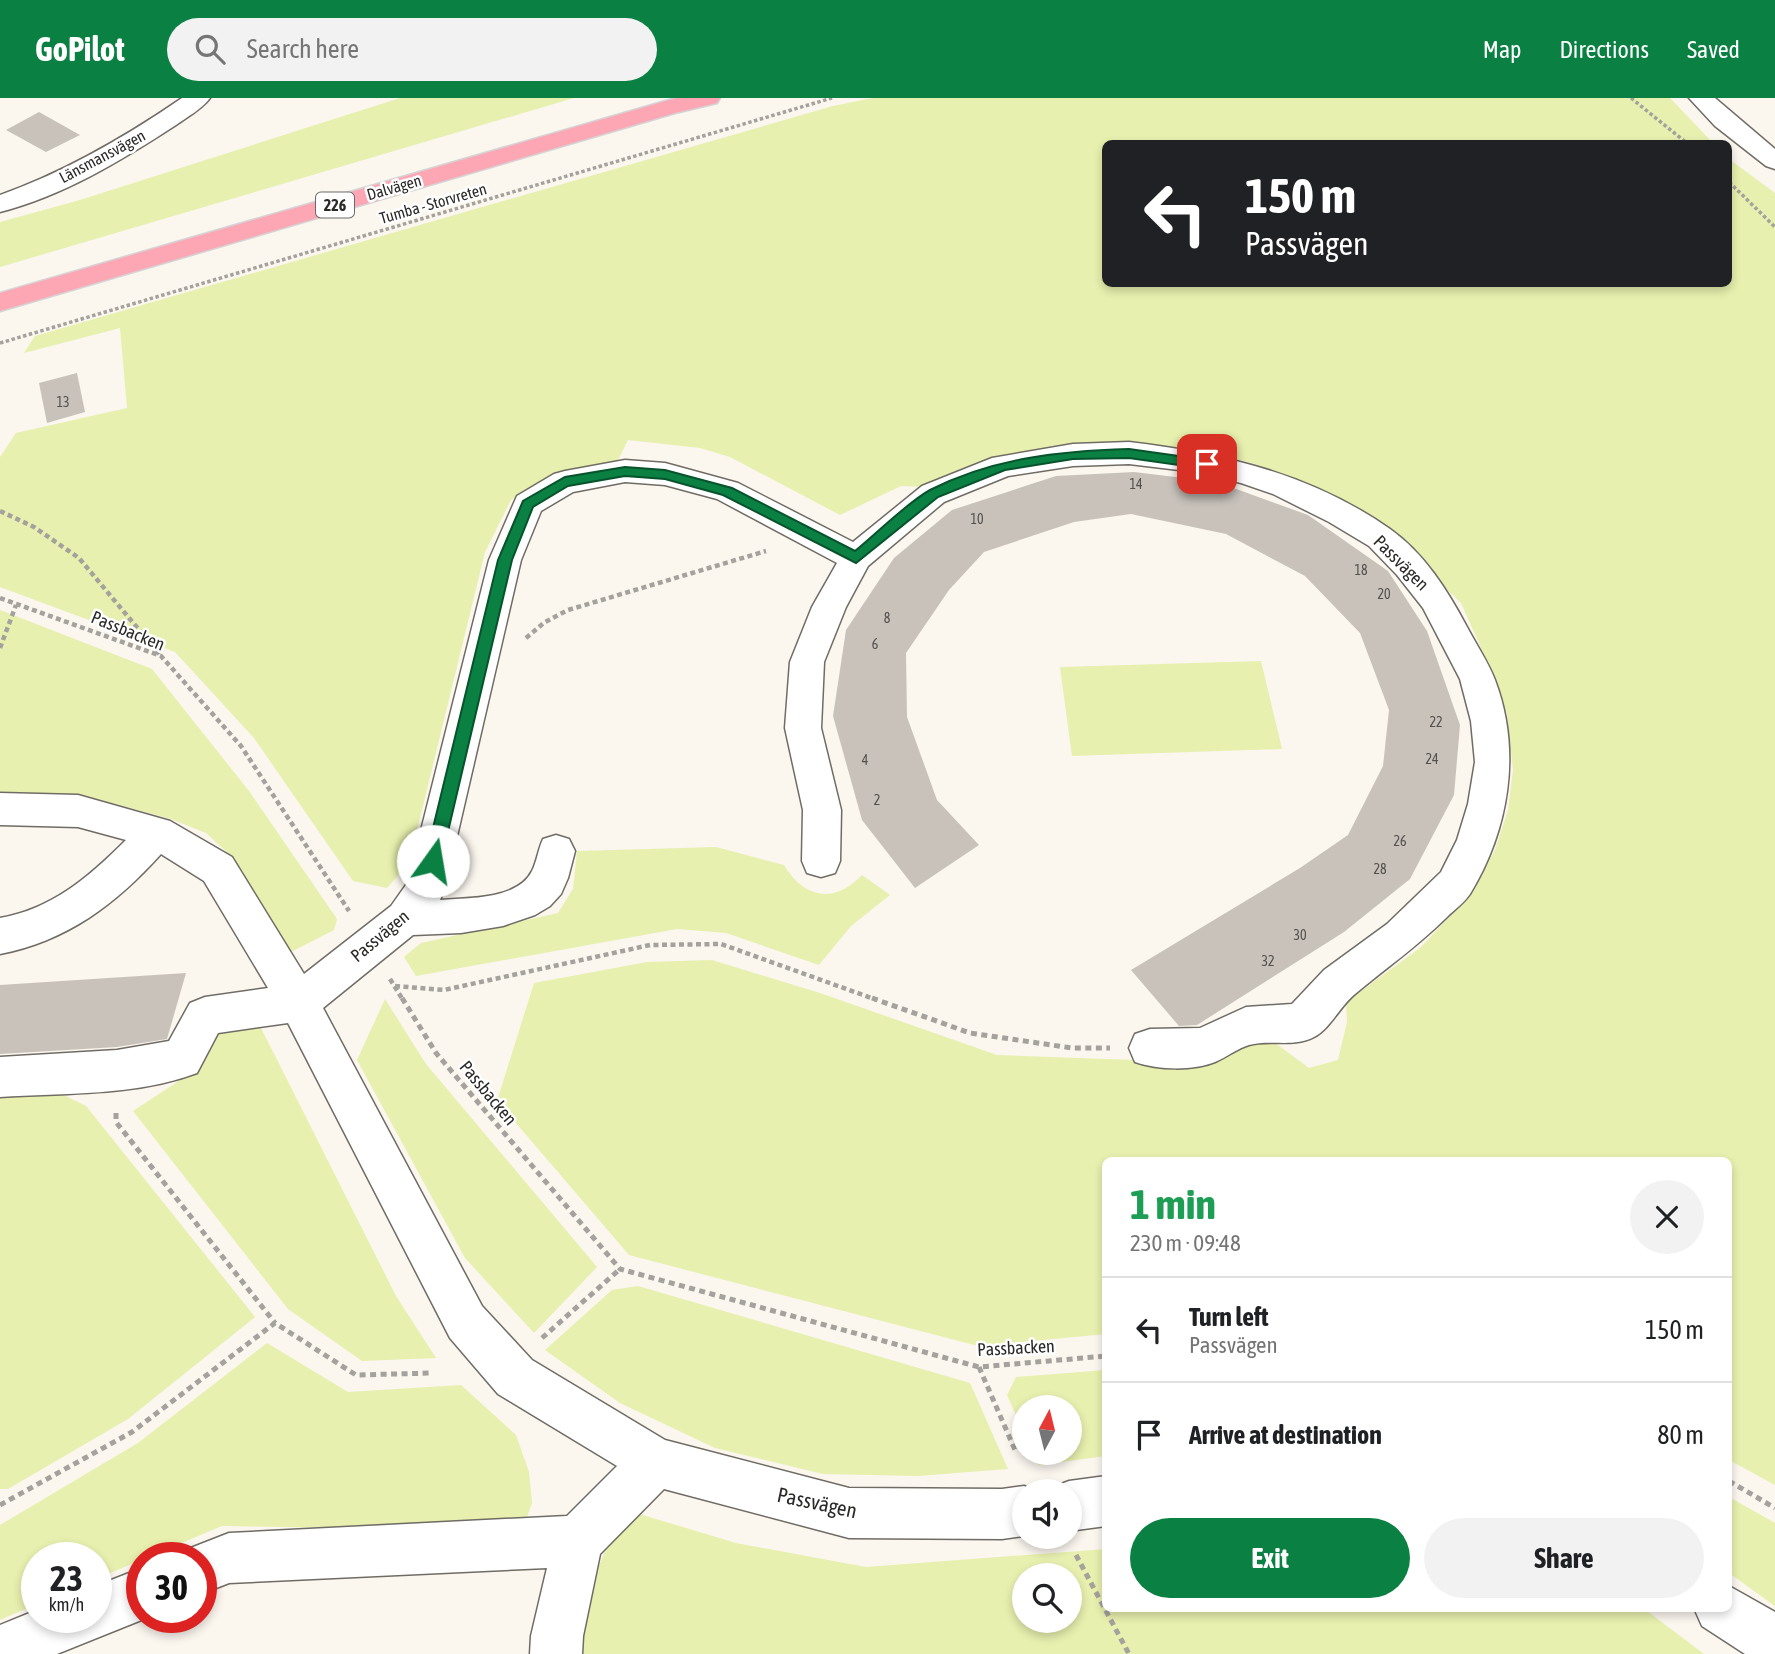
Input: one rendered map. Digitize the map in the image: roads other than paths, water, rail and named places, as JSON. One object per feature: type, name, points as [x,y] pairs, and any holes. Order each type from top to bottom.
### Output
[{"type":"main road","name":"226","points":[[669,107],[697,98]]},
{"type":"main road","name":"Dalvägen","points":[[0,302],[669,107],[708,98]]},
{"type":"street","name":"Länsmansvägen","points":[[0,204],[82,169],[163,123],[198,98]]},
{"type":"street","points":[[1701,98],[1732,128],[1775,161]]},
{"type":"street","points":[[1727,98],[1775,143]]},
{"type":"street","name":"Passvägen","points":[[821,861],[822,810],[803,728],[807,662],[829,607],[856,558],[933,494],[1003,466],[1073,455],[1129,453],[1188,460],[1246,473],[1284,486],[1340,514],[1380,538],[1409,566],[1436,600],[1477,679],[1489,721],[1493,762],[1487,804],[1476,840],[1455,884],[1401,936],[1338,983],[1302,1023],[1246,1026],[1203,1046],[1150,1048]]},
{"type":"street","name":"Passvägen","points":[[299,1003],[405,918],[426,888],[505,560],[528,504],[565,482],[625,471],[665,474],[727,491],[856,558]]},
{"type":"street","name":"Passvägen","points":[[0,809],[78,811],[158,832],[218,869],[299,1003],[466,1322],[515,1377],[656,1462],[849,1513],[1012,1513]]},
{"type":"street","points":[[0,936],[19,934],[66,915],[121,873],[158,832]]},
{"type":"street","points":[[405,918],[454,918],[508,907],[534,896],[548,881],[556,851]]},
{"type":"street","points":[[0,1077],[117,1070],[181,1059],[205,1016],[299,1003]]},
{"type":"street","points":[[556,1654],[557,1636],[578,1541],[656,1462]]},
{"type":"street","points":[[1082,1504],[1102,1502]]},
{"type":"street","points":[[217,1563],[229,1558],[578,1541]]},
{"type":"street","points":[[1727,1612],[1775,1644]]},
{"type":"street","points":[[0,1651],[45,1633]]}]
